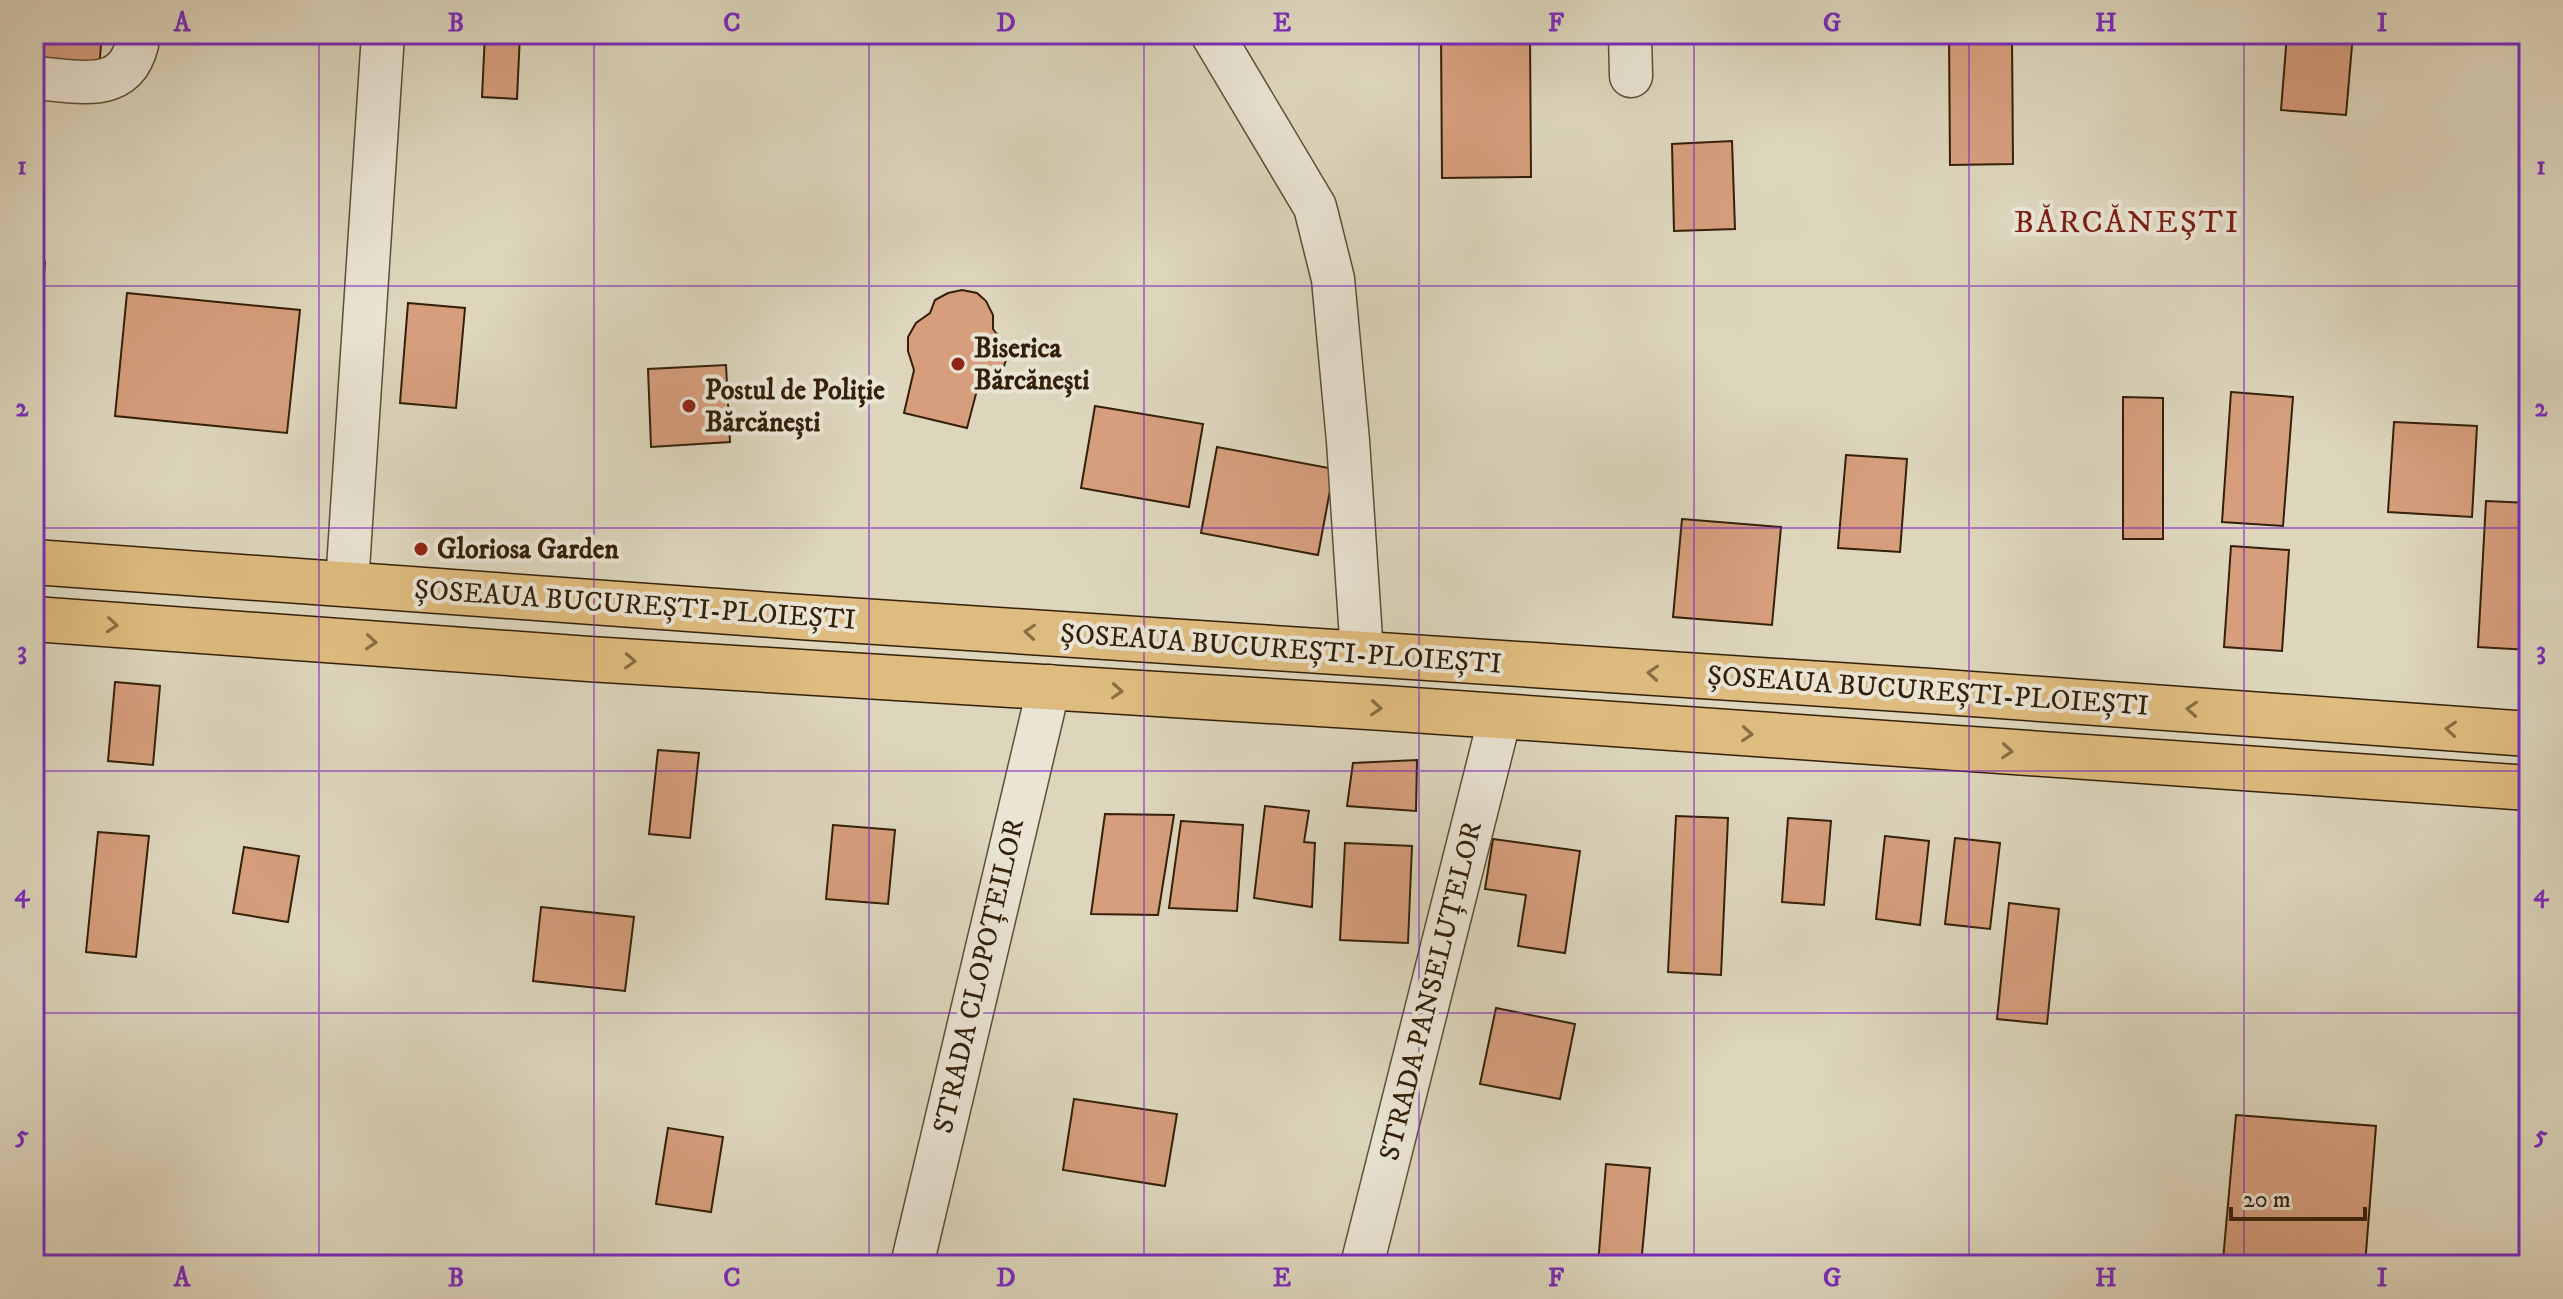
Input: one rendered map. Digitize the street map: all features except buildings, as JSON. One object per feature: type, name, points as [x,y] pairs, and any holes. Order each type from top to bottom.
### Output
[{"type":"highway","name":"ȘOSEAUA BUCUREȘTI-PLOIEȘTI","points":[[34,562],[2529,734]]},
{"type":"highway","name":"ȘOSEAUA BUCUREȘTI-PLOIEȘTI","points":[[34,619],[589,659],[1049,686],[2529,788]]},
{"type":"street","points":[[34,78],[105,82],[125,69],[139,34]]},
{"type":"street","points":[[347,584],[383,34]]},
{"type":"street","points":[[1212,34],[1315,207],[1333,279],[1348,441],[1362,654]]},
{"type":"street","points":[[1630,34],[1631,76]]},
{"type":"street","name":"STRADA CLOPOȚEILOR","points":[[912,1265],[1049,686]]},
{"type":"street","name":"STRADA PANSELUȚELOR","points":[[1362,1265],[1500,717]]},
{"type":"place","name":"Biserica Bărcănești","points":[[958,364]]},
{"type":"place","name":"Postul de Poliție Bărcănești","points":[[689,406]]},
{"type":"place","name":"Gloriosa Garden","points":[[421,549]]},
{"type":"district","name":"BĂRCĂNEȘTI","points":[[2127,223]]}]
